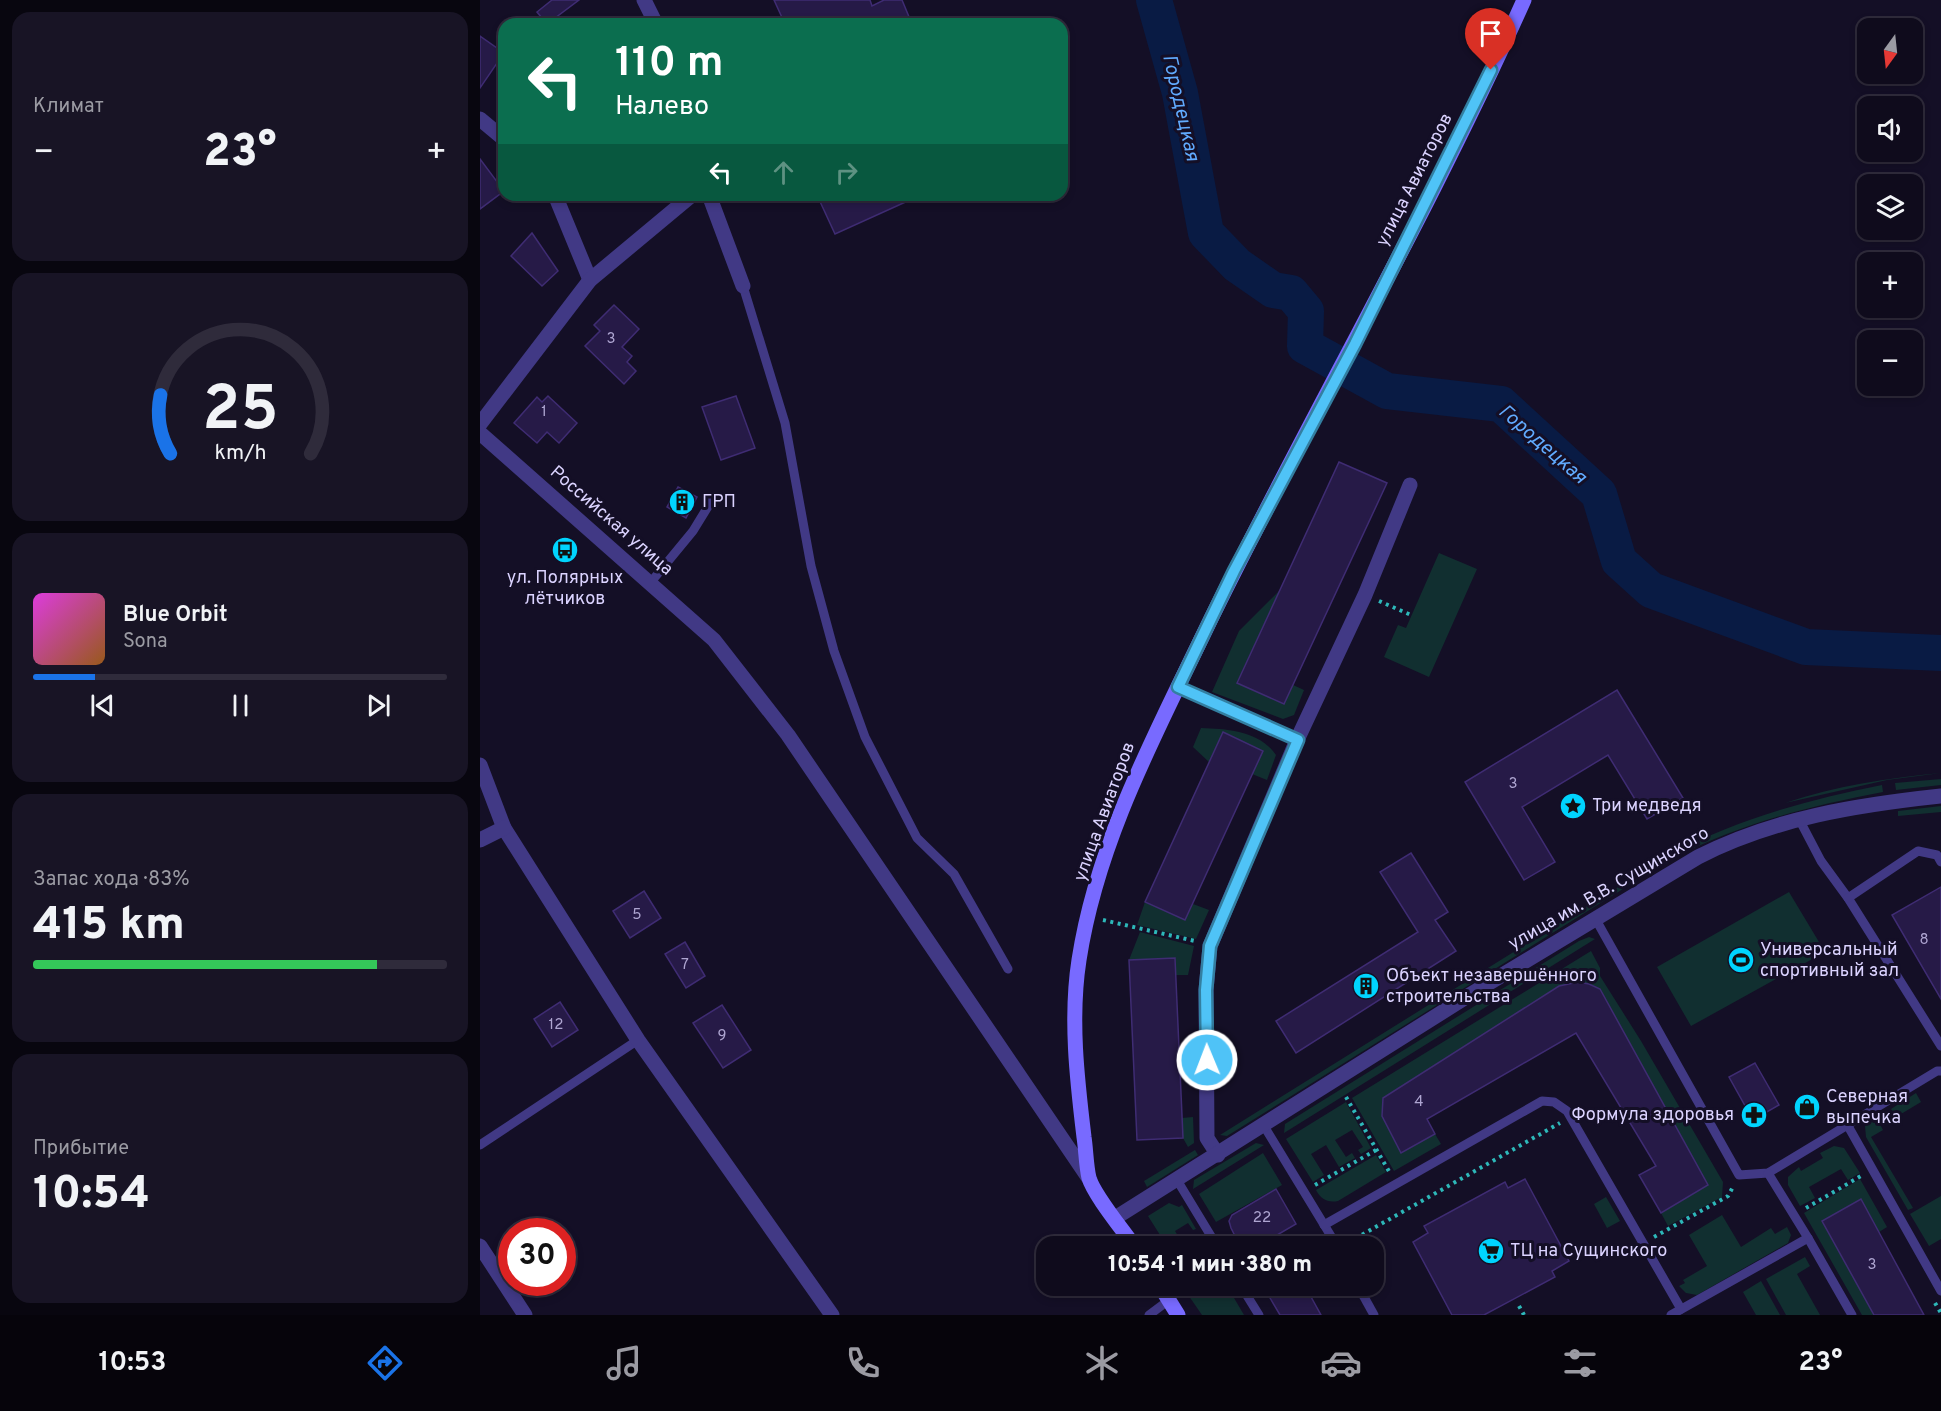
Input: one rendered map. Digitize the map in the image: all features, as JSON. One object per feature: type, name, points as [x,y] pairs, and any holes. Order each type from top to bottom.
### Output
[{"type":"main road","name":"улица Авиаторов","points":[[1127,1236],[1090,1180],[1082,1118],[1074,1014],[1079,961],[1088,916],[1108,849],[1130,792],[1234,571],[1355,344],[1524,0]]},
{"type":"main road","points":[[1166,1296],[1178,1315]]},
{"type":"street","points":[[644,0],[653,18]]},
{"type":"street","points":[[480,119],[498,134]]},
{"type":"street","points":[[557,201],[590,280]]},
{"type":"street","points":[[480,424],[590,280],[685,201]]},
{"type":"street","points":[[711,201],[743,286]]},
{"type":"street","name":"Российская улица","points":[[480,433],[714,640],[788,735],[1090,1180]]},
{"type":"street","points":[[1218,1155],[1208,1138],[1206,990],[1210,946],[1298,740],[1365,595],[1410,485]]},
{"type":"street","points":[[480,765],[504,828],[638,1040],[832,1315]]},
{"type":"street","name":"улица им. В.В. Сущинского","points":[[1115,1218],[1595,918],[1720,845],[1799,819],[1890,801],[1941,796]]},
{"type":"street","points":[[480,840],[504,828]]},
{"type":"street","points":[[480,1246],[525,1315]]},
{"type":"lane","points":[[743,286],[785,423],[811,566],[834,651],[865,737],[917,838],[954,874],[1008,969]]},
{"type":"lane","points":[[651,582],[693,531],[712,500]]},
{"type":"lane","points":[[1178,687],[1298,740]]},
{"type":"lane","points":[[1799,819],[1821,861],[1938,1034],[1941,1046]]},
{"type":"lane","points":[[1848,898],[1918,851],[1936,855],[1941,862]]},
{"type":"lane","points":[[1595,918],[1739,1175],[1768,1173],[1937,1071],[1941,1071]]},
{"type":"lane","points":[[480,1145],[638,1040]]},
{"type":"lane","points":[[1324,1225],[1542,1101],[1554,1102],[1567,1111],[1571,1117],[1681,1309]]},
{"type":"lane","points":[[1264,1126],[1330,1236]]},
{"type":"lane","points":[[1848,1126],[1941,1291]]},
{"type":"lane","points":[[1768,1173],[1852,1315]]},
{"type":"lane","points":[[1177,1180],[1211,1236]]},
{"type":"lane","points":[[1671,1315],[1808,1238]]},
{"type":"lane","points":[[1247,1296],[1259,1315]]},
{"type":"lane","points":[[1364,1296],[1374,1315]]},
{"type":"lane","points":[[1149,1315],[1169,1300]]},
{"type":"path","points":[[1365,595],[1411,615]]},
{"type":"path","points":[[1088,916],[1210,946]]},
{"type":"path","points":[[1346,1097],[1396,1184]]},
{"type":"path","points":[[1360,1236],[1571,1117]]},
{"type":"path","points":[[1304,1191],[1376,1150]]},
{"type":"path","points":[[1794,1215],[1872,1169]]},
{"type":"path","points":[[1643,1243],[1728,1196],[1739,1175]]},
{"type":"path","points":[[1519,1306],[1524,1315]]},
{"type":"green space","points":[[1439,553],[1477,569],[1429,677],[1384,657],[1398,625],[1406,628]]},
{"type":"green space","points":[[1280,590],[1237,682],[1284,704],[1293,685],[1304,690],[1294,715],[1283,719],[1212,692],[1239,631]]},
{"type":"green space","points":[[1201,728],[1242,733],[1252,736],[1269,747],[1276,755],[1267,780],[1252,774],[1262,751],[1223,732],[1209,762],[1193,747]]},
{"type":"green space","points":[[1941,773],[1887,780],[1785,803],[1862,784],[1901,777]]},
{"type":"green space","points":[[1941,779],[1941,785],[1896,790],[1895,783]]},
{"type":"green space","points":[[1882,785],[1883,792],[1827,804],[1749,826],[1671,859],[1227,1136],[1220,1135],[1669,855],[1720,831],[1773,812]]},
{"type":"green space","points":[[1941,806],[1941,812],[1898,816],[1898,811]]},
{"type":"green space","name":"Универсальный спортивный зал","points":[[1789,892],[1825,952],[1691,1026],[1657,967]]},
{"type":"green space","points":[[1145,902],[1185,920],[1193,904],[1209,910],[1196,939],[1137,925]]},
{"type":"green space","points":[[1140,932],[1194,946],[1188,975],[1176,975],[1175,958],[1129,960]]},
{"type":"green space","points":[[1589,937],[1595,939],[1284,1133],[1285,1124],[1579,941]]},
{"type":"green space","points":[[1591,951],[1600,968],[1600,976],[1641,1041],[1723,1182],[1722,1197],[1668,1226],[1661,1213],[1708,1185],[1600,990],[1580,984],[1559,986],[1383,1098],[1382,1116],[1401,1153],[1435,1134],[1441,1144],[1394,1171],[1352,1098]]},
{"type":"green space","points":[[1916,1093],[1921,1102],[1896,1117],[1891,1109]]},
{"type":"green space","points":[[1346,1102],[1371,1148],[1361,1154],[1358,1150],[1363,1147],[1352,1130],[1335,1140],[1346,1157],[1352,1153],[1355,1158],[1339,1167],[1326,1145],[1311,1154],[1324,1175],[1313,1182],[1286,1139]]},
{"type":"green space","points":[[1875,1115],[1883,1130],[1871,1137],[1913,1208],[1908,1210],[1866,1137],[1865,1126]]},
{"type":"green space","points":[[1193,1117],[1194,1143],[1188,1147],[1183,1138],[1182,1118]]},
{"type":"green space","points":[[1256,1143],[1264,1145],[1193,1189],[1194,1180]]},
{"type":"green space","points":[[1834,1146],[1844,1148],[1860,1173],[1848,1180],[1841,1169],[1809,1187],[1815,1198],[1800,1206],[1788,1185],[1788,1177],[1799,1167],[1801,1171],[1823,1158],[1820,1153]]},
{"type":"green space","points":[[1195,1150],[1198,1155],[1147,1187],[1144,1181]]},
{"type":"green space","points":[[1263,1153],[1282,1185],[1216,1222],[1199,1194]]},
{"type":"green space","points":[[1376,1155],[1386,1172],[1338,1201],[1328,1201],[1322,1198],[1316,1190]]},
{"type":"green space","points":[[1860,1179],[1887,1227],[1879,1232],[1862,1201],[1822,1221],[1874,1315],[1862,1315],[1804,1213]]},
{"type":"green space","points":[[1941,1196],[1941,1239],[1929,1246],[1910,1214]]},
{"type":"green space","points":[[1606,1197],[1620,1221],[1607,1228],[1594,1204]]},
{"type":"green space","points":[[1169,1203],[1179,1207],[1182,1205],[1196,1229],[1193,1230],[1188,1223],[1175,1231],[1178,1236],[1161,1236],[1148,1216]]},
{"type":"green space","points":[[1722,1215],[1741,1247],[1771,1228],[1775,1234],[1787,1227],[1791,1235],[1788,1243],[1697,1295],[1686,1293],[1679,1286],[1685,1283],[1683,1280],[1707,1266],[1689,1235]]},
{"type":"green space","points":[[1805,1257],[1810,1266],[1797,1274],[1820,1315],[1786,1315],[1766,1279]]},
{"type":"green space","points":[[1761,1281],[1780,1315],[1756,1315],[1743,1292]]},
{"type":"green space","points":[[1189,1296],[1233,1296],[1244,1315],[1202,1315]]},
{"type":"building","points":[[552,0],[579,0],[555,18],[542,18],[537,12]]},
{"type":"building","points":[[774,0],[870,0],[872,6],[884,0],[902,0],[910,18],[782,18]]},
{"type":"building","points":[[480,36],[498,49],[498,62],[480,88]]},
{"type":"building","points":[[480,159],[498,183],[498,196],[480,209]]},
{"type":"building","points":[[820,201],[908,201],[835,234]]},
{"type":"building","points":[[532,233],[558,271],[542,286],[511,256]]},
{"type":"building","points":[[614,305],[639,329],[622,347],[632,356],[627,362],[636,371],[624,384],[585,346],[600,331],[594,325]]},
{"type":"building","points":[[548,396],[577,423],[559,443],[547,432],[537,443],[514,423],[537,397],[542,402]]},
{"type":"building","points":[[736,396],[755,448],[721,460],[702,407]]},
{"type":"building","points":[[1339,462],[1387,483],[1284,704],[1237,683]]},
{"type":"building","name":"ГРП","points":[[678,487],[697,497],[686,518],[667,507]]},
{"type":"building","points":[[1617,690],[1683,798],[1647,819],[1608,755],[1522,807],[1555,862],[1524,880],[1465,782]]},
{"type":"building","points":[[1223,732],[1263,751],[1185,920],[1145,902]]},
{"type":"building","name":"Объект незавершённого строительства","points":[[1411,853],[1448,912],[1435,920],[1456,951],[1296,1053],[1276,1021],[1418,932],[1380,872]]},
{"type":"building","points":[[1941,887],[1941,999],[1892,915]]},
{"type":"building","points":[[644,891],[661,918],[630,938],[613,911]]},
{"type":"building","points":[[685,942],[705,976],[686,988],[665,954]]},
{"type":"building","points":[[1175,958],[1183,1138],[1137,1140],[1129,960]]},
{"type":"building","points":[[1578,982],[1600,989],[1708,1185],[1661,1213],[1639,1175],[1656,1166],[1576,1033],[1427,1119],[1435,1134],[1401,1153],[1382,1116],[1383,1098],[1559,986]]},
{"type":"building","points":[[560,1002],[578,1030],[552,1047],[534,1019]]},
{"type":"building","points":[[722,1005],[751,1050],[723,1068],[693,1023]]},
{"type":"building","points":[[1755,1063],[1779,1105],[1753,1120],[1729,1077]]},
{"type":"building","name":"ТЦ на Сущинского","points":[[1525,1179],[1569,1261],[1552,1271],[1555,1277],[1484,1315],[1452,1315],[1413,1242],[1428,1233],[1424,1226],[1505,1182],[1508,1188]]},
{"type":"building","points":[[1276,1189],[1296,1224],[1278,1236],[1235,1236],[1229,1221],[1232,1215]]},
{"type":"building","points":[[1861,1199],[1924,1315],[1874,1315],[1822,1221]]},
{"type":"building","points":[[1269,1296],[1311,1296],[1321,1315],[1280,1315]]},
{"type":"waterway","name":"Городецкая","points":[[1154,0],[1180,93],[1206,233],[1237,265],[1273,290],[1291,293],[1306,311],[1305,346],[1387,391],[1501,404],[1599,494],[1619,561],[1651,590],[1806,647],[1941,653]]},
{"type":"place","name":"ГРП","points":[[682,502]]},
{"type":"place","name":"ул. Полярных лётчиков","points":[[565,550]]},
{"type":"place","name":"Три медведя","points":[[1573,806]]},
{"type":"place","name":"Универсальный спортивный зал","points":[[1741,960]]},
{"type":"place","name":"Объект незавершённого строительства","points":[[1366,986]]},
{"type":"place","name":"Северная выпечка","points":[[1807,1107]]},
{"type":"place","name":"Формула здоровья","points":[[1754,1115]]},
{"type":"place","name":"ТЦ на Сущинского","points":[[1491,1251]]},
{"type":"route","points":[[1207,1060],[1206,990],[1210,946],[1298,740],[1178,687],[1234,571],[1355,344],[1491,70]]}]
